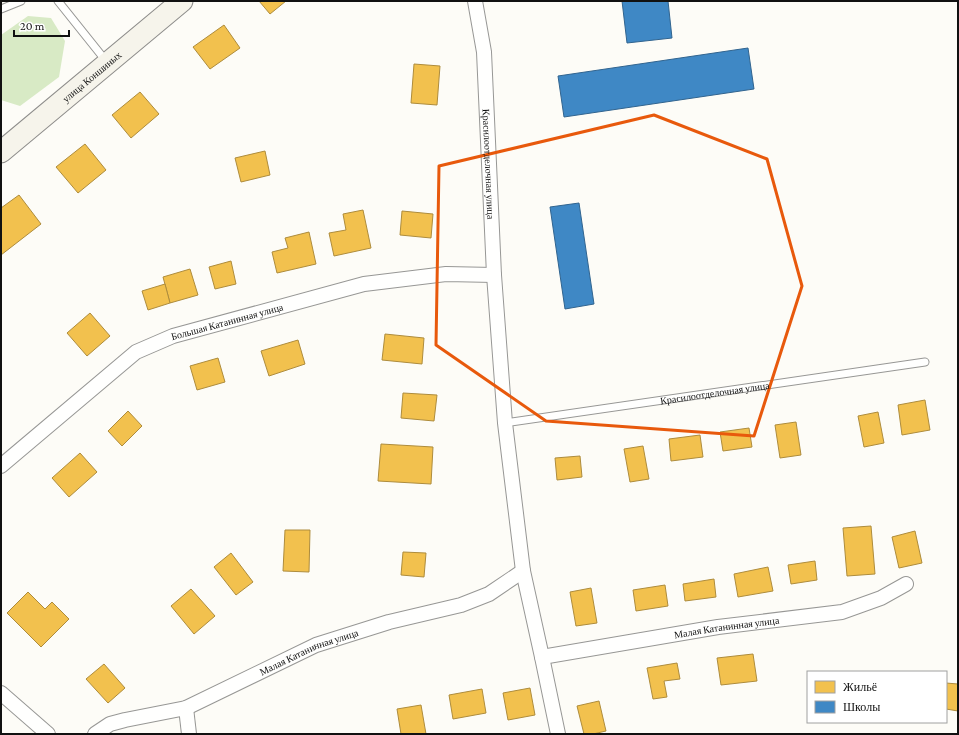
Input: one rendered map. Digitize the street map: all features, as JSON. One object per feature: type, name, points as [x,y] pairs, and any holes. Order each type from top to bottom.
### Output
[{"type":"main road","name":"улица Коншиных","points":[[1,152],[182,1]]},
{"type":"street","name":"Красилоотделочная улица","points":[[475,1],[484,52],[494,275],[505,423],[523,571],[558,734]]},
{"type":"street","name":"Большая Катанинная улица","points":[[1,466],[136,352],[173,336],[364,284],[446,274],[494,275]]},
{"type":"street","name":"Малая Катанинная улица","points":[[95,734],[110,724],[186,708],[316,645],[389,622],[461,605],[489,594],[523,571]]},
{"type":"street","name":"Малая Катанинная улица","points":[[542,657],[718,627],[842,612],[880,598],[906,584]]},
{"type":"street","points":[[1,693],[48,734]]},
{"type":"street","points":[[186,708],[189,734]]},
{"type":"lane","points":[[1,9],[21,1]]},
{"type":"lane","points":[[58,1],[108,63]]},
{"type":"lane","name":"Красилоотделочная улица","points":[[505,423],[925,362]]},
{"type":"highlighted area","points":[[654,115],[767,159],[802,286],[754,436],[546,421],[436,345],[439,166]]},
{"type":"green space","points":[[28,16],[51,18],[65,41],[59,77],[20,106],[1,100],[1,35]]},
{"type":"building: Жильё","points":[[259,1],[286,1],[270,14]]},
{"type":"building: Жильё","points":[[224,25],[240,48],[210,69],[193,47]]},
{"type":"building: Жильё","points":[[414,64],[440,66],[437,105],[411,103]]},
{"type":"building: Жильё","points":[[140,92],[159,114],[131,138],[112,115]]},
{"type":"building: Жильё","points":[[85,144],[106,170],[78,193],[56,167]]},
{"type":"building: Жильё","points":[[265,151],[270,175],[241,182],[235,158]]},
{"type":"building: Жильё","points":[[19,195],[41,224],[1,255],[1,208]]},
{"type":"building: Жильё","points":[[363,210],[371,248],[334,256],[329,233],[346,230],[343,214]]},
{"type":"building: Жильё","points":[[402,211],[433,214],[431,238],[400,235]]},
{"type":"building: Жильё","points":[[309,232],[316,264],[277,273],[272,252],[288,248],[285,238]]},
{"type":"building: Жильё","points":[[231,261],[236,284],[215,289],[209,267]]},
{"type":"building: Жильё","points":[[190,269],[198,295],[170,303],[163,277]]},
{"type":"building: Жильё","points":[[165,284],[170,303],[148,310],[142,291]]},
{"type":"building: Жильё","points":[[90,313],[110,336],[87,356],[67,333]]},
{"type":"building: Жильё","points":[[385,334],[424,338],[422,364],[382,360]]},
{"type":"building: Жильё","points":[[298,340],[305,364],[269,376],[261,351]]},
{"type":"building: Жильё","points":[[218,358],[225,382],[197,390],[190,366]]},
{"type":"building: Жильё","points":[[403,393],[437,395],[434,421],[401,418]]},
{"type":"building: Жильё","points":[[925,400],[930,430],[902,435],[898,405]]},
{"type":"building: Жильё","points":[[128,411],[142,426],[122,446],[108,431]]},
{"type":"building: Жильё","points":[[878,412],[884,443],[864,447],[858,416]]},
{"type":"building: Жильё","points":[[796,422],[801,455],[780,458],[775,425]]},
{"type":"building: Жильё","points":[[749,428],[752,447],[723,451],[720,432]]},
{"type":"building: Жильё","points":[[700,435],[703,457],[671,461],[669,439]]},
{"type":"building: Жильё","points":[[381,444],[433,447],[431,484],[378,481]]},
{"type":"building: Жильё","points":[[643,446],[649,479],[630,482],[624,449]]},
{"type":"building: Жильё","points":[[80,453],[97,472],[69,497],[52,478]]},
{"type":"building: Жильё","points":[[580,456],[582,477],[557,480],[555,458]]},
{"type":"building: Жильё","points":[[871,526],[875,574],[847,576],[843,528]]},
{"type":"building: Жильё","points":[[285,530],[310,530],[309,572],[283,571]]},
{"type":"building: Жильё","points":[[915,531],[922,563],[899,568],[892,537]]},
{"type":"building: Жильё","points":[[403,552],[426,553],[424,577],[401,575]]},
{"type":"building: Жильё","points":[[231,553],[253,582],[236,595],[214,567]]},
{"type":"building: Жильё","points":[[815,561],[817,580],[791,584],[788,565]]},
{"type":"building: Жильё","points":[[768,567],[773,591],[738,597],[734,574]]},
{"type":"building: Жильё","points":[[714,579],[716,597],[685,601],[683,584]]},
{"type":"building: Жильё","points":[[665,585],[668,606],[636,611],[633,590]]},
{"type":"building: Жильё","points":[[591,588],[597,623],[576,626],[570,592]]},
{"type":"building: Жильё","points":[[191,589],[215,616],[194,634],[171,606]]},
{"type":"building: Жильё","points":[[28,592],[45,609],[52,602],[69,619],[41,647],[7,613]]},
{"type":"building: Жильё","points":[[753,654],[757,681],[721,685],[717,658]]},
{"type":"building: Жильё","points":[[677,663],[680,679],[664,681],[667,697],[653,699],[647,668]]},
{"type":"building: Жильё","points":[[104,664],[125,688],[108,703],[86,679]]},
{"type":"building: Жильё","points":[[947,683],[958,684],[958,711],[947,709]]},
{"type":"building: Жильё","points":[[530,688],[535,715],[508,720],[503,693]]},
{"type":"building: Жильё","points":[[482,689],[486,713],[453,719],[449,695]]},
{"type":"building: Жильё","points":[[599,701],[606,731],[593,734],[584,734],[577,706]]},
{"type":"building: Жильё","points":[[421,705],[426,734],[401,734],[397,709]]},
{"type":"building: Школы","points":[[622,1],[668,1],[672,38],[627,43]]},
{"type":"building: Школы","points":[[748,48],[754,89],[564,117],[558,76]]},
{"type":"building: Школы","points":[[579,203],[594,304],[565,309],[550,207]]}]
